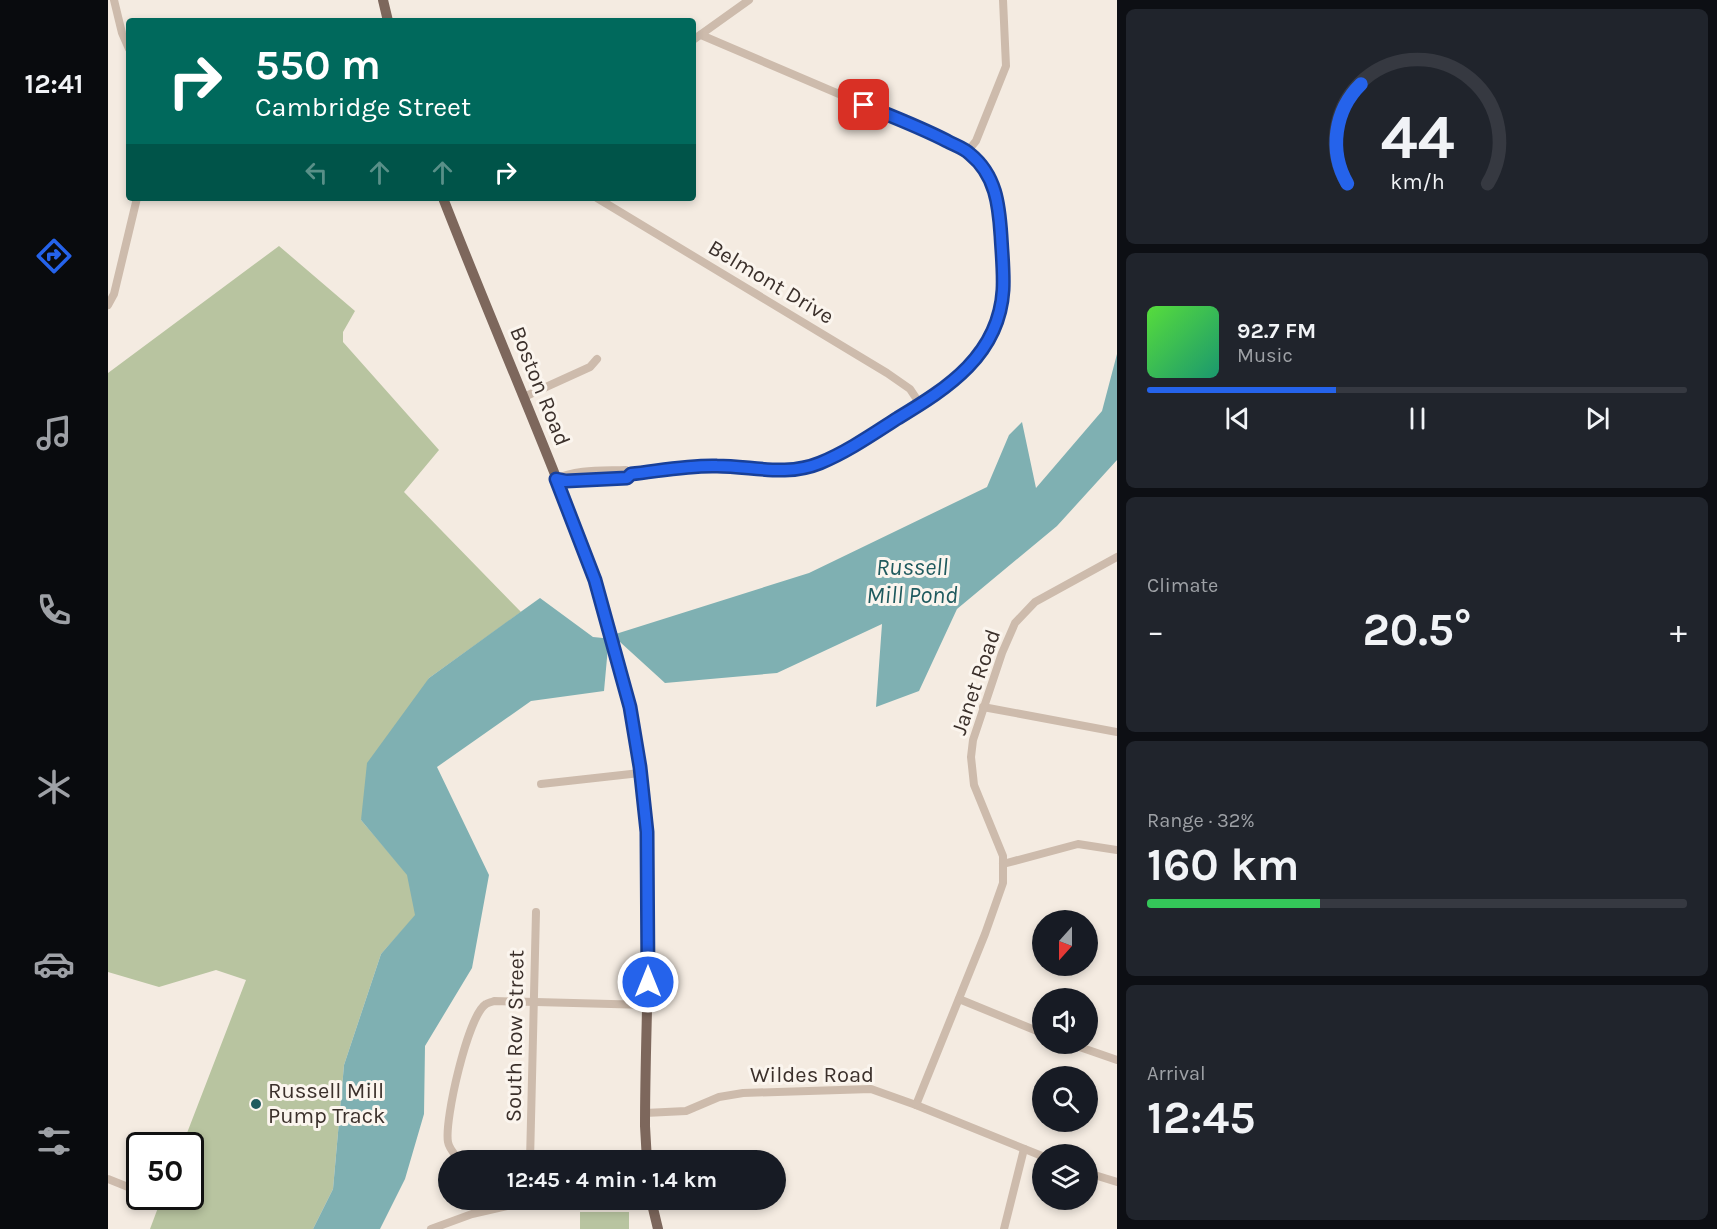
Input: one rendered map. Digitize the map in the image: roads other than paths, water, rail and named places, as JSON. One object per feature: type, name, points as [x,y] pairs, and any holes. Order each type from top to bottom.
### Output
[{"type":"main road","points":[[383,0],[387,18]]},
{"type":"main road","name":"Boston Road","points":[[444,201],[524,396],[595,580],[630,707],[647,832],[647,1150]]},
{"type":"main road","points":[[653,1210],[658,1229]]},
{"type":"street","points":[[114,0],[126,42]]},
{"type":"street","points":[[696,38],[749,0]]},
{"type":"street","points":[[967,152],[976,141],[1006,66],[1003,0]]},
{"type":"street","points":[[556,479],[565,474],[585,472],[626,470],[631,474],[716,465],[777,471],[795,470],[820,463],[921,404],[964,373],[991,334],[998,314],[1003,292],[1000,217],[995,190],[986,170],[967,152],[935,135],[701,35]]},
{"type":"street","points":[[108,305],[114,294],[136,201]]},
{"type":"street","name":"Belmont Drive","points":[[602,201],[887,373],[910,389],[921,404]]},
{"type":"street","points":[[524,396],[590,367],[597,359]]},
{"type":"street","name":"Janet Road","points":[[916,1105],[996,907],[1003,883],[1003,856],[974,785],[970,757],[983,707],[1015,623],[1035,602],[1117,557]]},
{"type":"street","points":[[983,707],[1117,732]]},
{"type":"street","points":[[541,784],[640,773]]},
{"type":"street","points":[[1003,864],[1078,844],[1117,850]]},
{"type":"street","name":"South Row Street","points":[[530,1150],[536,912]]},
{"type":"street","points":[[959,999],[1032,1029]]},
{"type":"street","points":[[451,1150],[448,1142],[453,1089],[468,1038],[481,1008],[486,1003],[494,1001],[648,1005]]},
{"type":"street","points":[[1098,1053],[1117,1060]]},
{"type":"street","name":"Wildes Road","points":[[645,1113],[686,1111],[719,1097],[743,1093],[871,1089],[1032,1152]]},
{"type":"street","points":[[1004,1229],[1023,1149]]},
{"type":"street","points":[[1098,1176],[1117,1182]]},
{"type":"street","points":[[108,1179],[126,1186]]},
{"type":"street","points":[[431,1229],[489,1210]]},
{"type":"water","name":"Russell Mill Pond","points":[[1117,354],[1117,460],[1057,526],[957,609],[919,691],[876,707],[882,624],[777,673],[665,683],[620,642],[608,647],[604,691],[531,701],[437,767],[489,875],[472,968],[425,1046],[424,1114],[405,1179],[380,1229],[313,1229],[333,1189],[344,1065],[381,954],[415,915],[407,875],[361,820],[367,763],[429,678],[540,598],[593,637],[603,638],[809,573],[987,487],[1009,435],[1022,422],[1036,488],[1102,411]]},
{"type":"place","name":"Russell Mill Pump Track","points":[[256,1104]]}]
